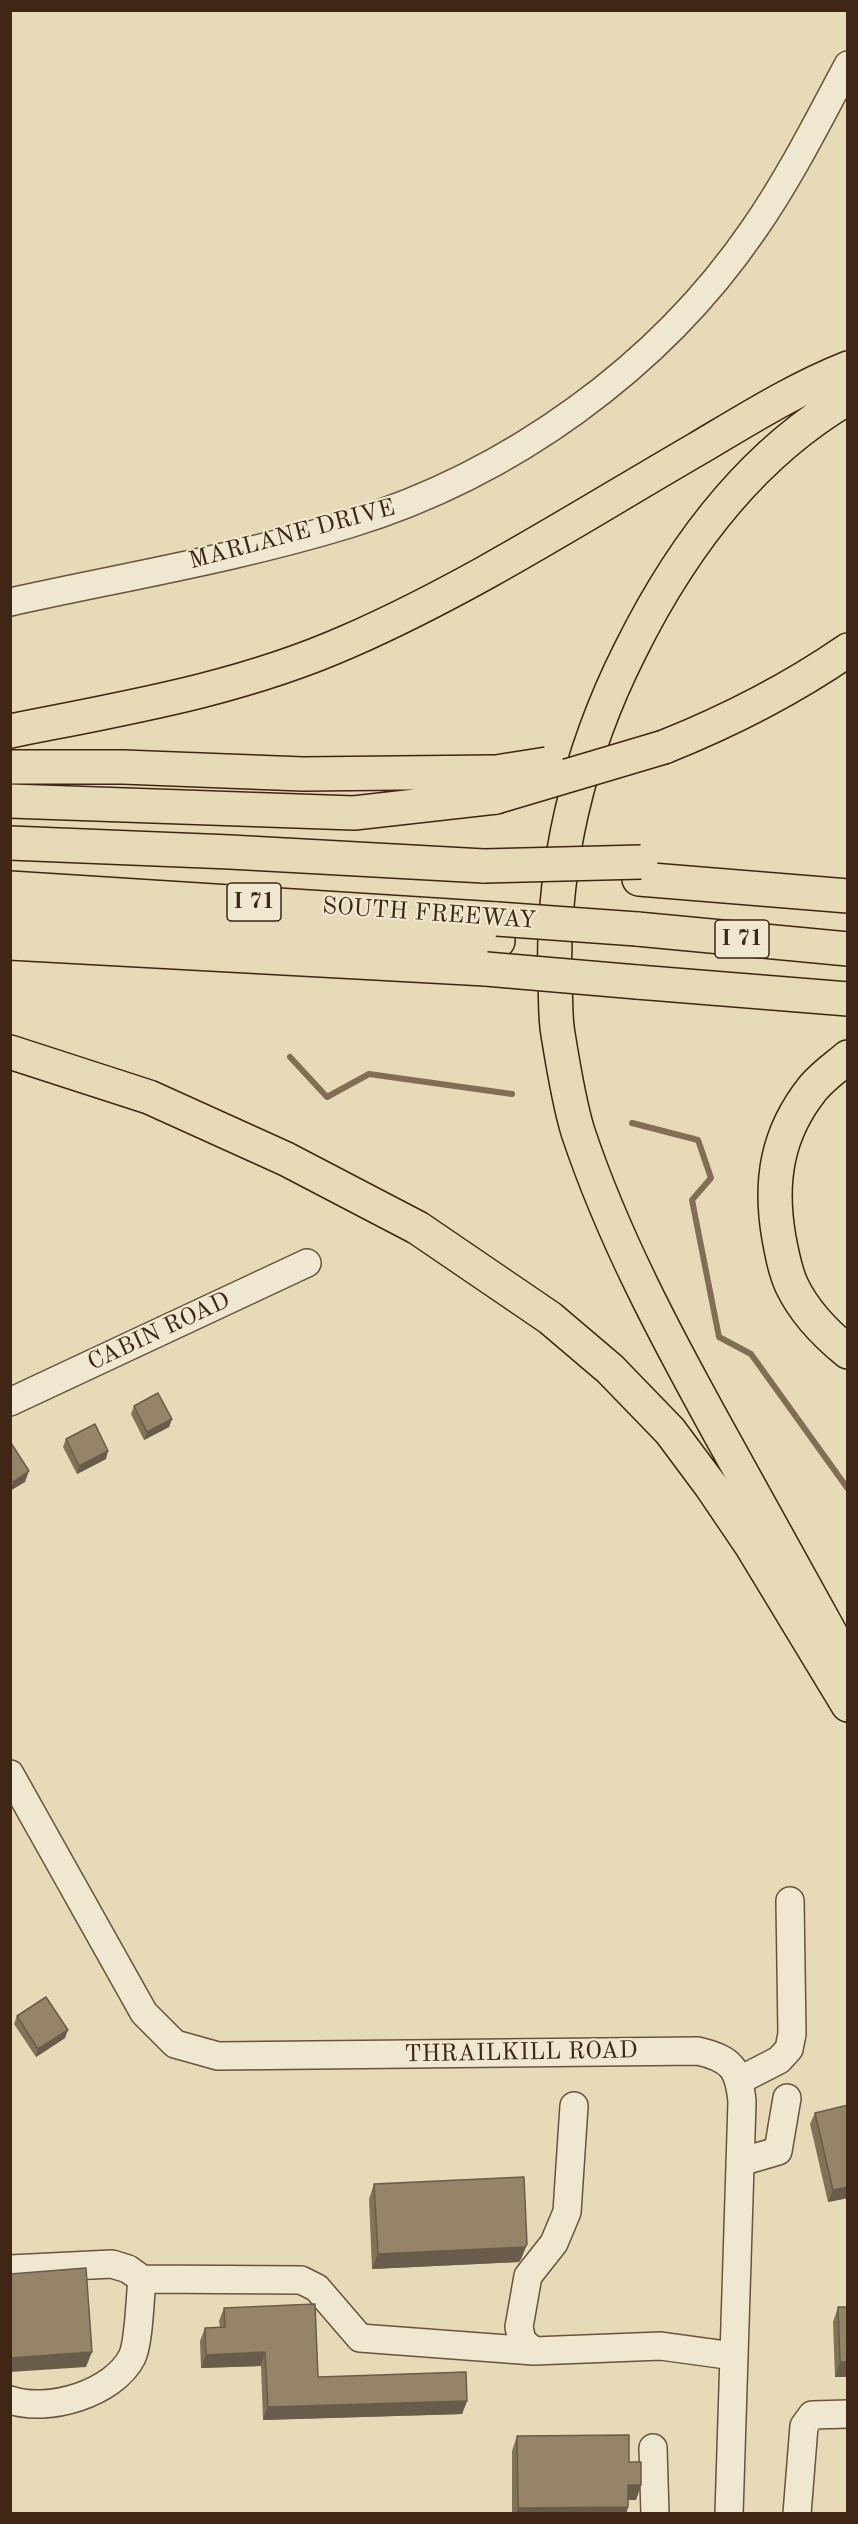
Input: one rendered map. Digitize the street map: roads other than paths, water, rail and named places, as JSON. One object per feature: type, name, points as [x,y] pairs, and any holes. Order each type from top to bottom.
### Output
[{"type":"highway","points":[[10,731],[139,706],[240,681],[349,641],[458,587],[759,413],[848,368]]},
{"type":"highway","points":[[848,398],[791,437],[753,471],[723,504],[650,610],[607,696],[580,775],[560,868],[554,942],[557,1031],[577,1130],[621,1243],[683,1367],[848,1665]]},
{"type":"highway","points":[[10,801],[354,813],[664,747],[737,716],[807,678],[848,650]]},
{"type":"highway","points":[[10,767],[123,767],[496,784]]},
{"type":"highway","name":"SOUTH FREEWAY","points":[[10,843],[484,866],[640,871],[848,896]]},
{"type":"highway","points":[[640,871],[848,875]]},
{"type":"highway","name":"SOUTH FREEWAY","points":[[10,888],[494,943],[637,954],[848,949]]},
{"type":"highway","points":[[10,920],[494,943],[848,966]]},
{"type":"highway","points":[[10,944],[494,943]]},
{"type":"highway","points":[[637,954],[848,999]]},
{"type":"highway","points":[[10,1052],[149,1097],[286,1159],[418,1228],[550,1318],[610,1369],[669,1431],[711,1486],[751,1545],[848,1705]]},
{"type":"highway","points":[[848,1057],[815,1086],[799,1108],[785,1134],[777,1157],[774,1210],[783,1260],[792,1286],[807,1310],[848,1352]]},
{"type":"street","name":"MARLANE DRIVE","points":[[10,602],[230,554],[349,524],[426,496],[468,477],[556,423],[631,366],[669,330],[753,232],[785,183],[848,65]]},
{"type":"street","name":"CABIN ROAD","points":[[10,1402],[307,1263]]},
{"type":"street","name":"THRAILKILL ROAD","points":[[10,1774],[144,2013],[175,2044],[218,2056],[698,2050],[717,2056],[733,2067],[740,2080]]},
{"type":"street","points":[[729,2514],[742,2102],[740,2080],[779,2060],[789,2049],[792,2034],[790,1901]]},
{"type":"street","points":[[740,2162],[778,2151],[787,2098]]},
{"type":"street","points":[[534,2351],[522,2341],[519,2327],[528,2276],[554,2243],[567,2212],[574,2106]]},
{"type":"street","points":[[10,2269],[112,2264],[128,2268],[142,2279],[302,2280],[317,2288],[360,2338],[534,2351],[661,2346],[734,2356]]},
{"type":"street","points":[[10,2400],[44,2405],[74,2400],[122,2373],[134,2355],[142,2279]]},
{"type":"street","points":[[797,2514],[804,2426],[812,2415],[848,2414]]},
{"type":"street","points":[[653,2448],[656,2514]]},
{"type":"waterway","points":[[290,1057],[327,1097],[369,1074],[512,1094]]},
{"type":"waterway","points":[[632,1123],[698,1140],[711,1178],[692,1200],[719,1337],[751,1354],[848,1489]]}]
